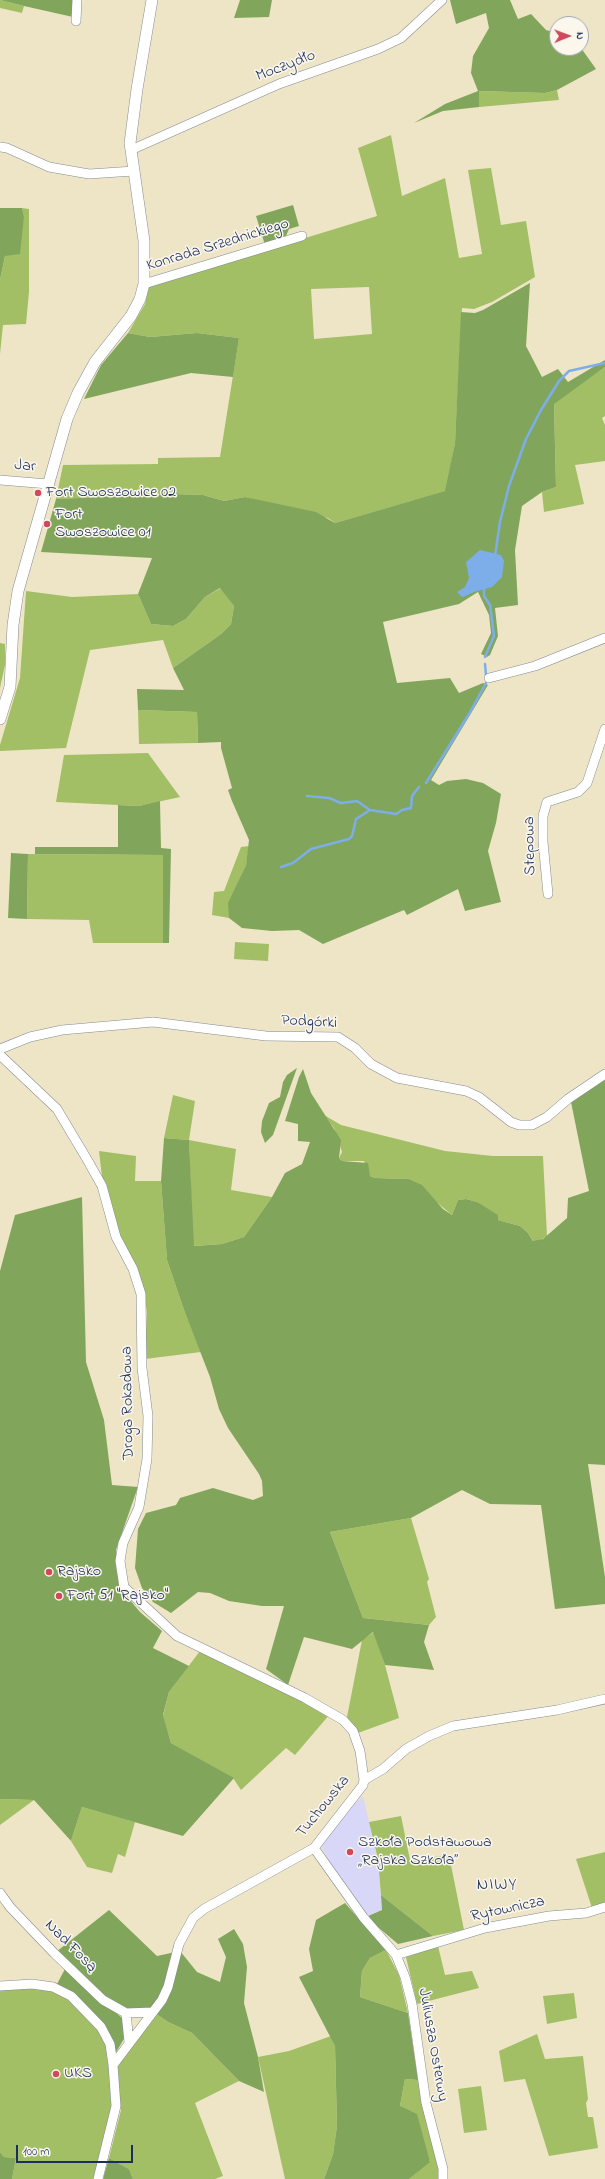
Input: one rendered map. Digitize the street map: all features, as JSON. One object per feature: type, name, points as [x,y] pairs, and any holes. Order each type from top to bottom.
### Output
[{"type":"street","points":[[76,21],[77,0]]},
{"type":"street","points":[[0,719],[10,687],[13,625],[18,591],[67,419],[78,393],[95,362],[131,316],[140,299],[144,284],[144,241],[131,150],[136,93],[152,0]]},
{"type":"street","name":"Moczydło","points":[[131,150],[279,84],[378,49],[401,38],[438,2]]},
{"type":"street","points":[[0,147],[7,148],[50,167],[89,174],[134,171]]},
{"type":"street","name":"Konrada Srzednickiego","points":[[144,284],[302,236]]},
{"type":"street","name":"Jar","points":[[0,480],[48,484]]},
{"type":"street","points":[[489,678],[535,666],[605,639]]},
{"type":"street","name":"Stepowa","points":[[548,894],[543,842],[543,816],[547,802],[578,792],[587,783],[605,729]]},
{"type":"street","name":"Podgórki","points":[[0,1050],[30,1037],[62,1030],[153,1022],[266,1036],[338,1038],[355,1048],[371,1064],[397,1078],[466,1091],[479,1097],[511,1122],[519,1125],[532,1125],[547,1117],[568,1099],[605,1074]]},
{"type":"street","name":"Droga Rokadowa","points":[[0,1055],[57,1109],[88,1161],[102,1186],[116,1237],[133,1269],[142,1294],[142,1368],[148,1416],[147,1459],[139,1507],[122,1549],[120,1561],[124,1587],[177,1636],[305,1698],[343,1720],[353,1731],[360,1751],[364,1780]]},
{"type":"street","name":"Tuchowska","points":[[153,2012],[168,1987],[179,1944],[193,1918],[204,1909],[314,1848],[363,1785],[364,1780],[383,1769],[406,1749],[429,1736],[453,1726],[557,1710],[605,1698]]},
{"type":"street","name":"Juliusza Osterwy","points":[[314,1848],[363,1918],[396,1955],[412,2004],[426,2103],[443,2169],[443,2179]]},
{"type":"street","name":"Nad Fosą","points":[[0,1893],[10,1907],[73,1973],[103,2000],[126,2013]]},
{"type":"street","name":"Rytownicza","points":[[396,1955],[485,1928],[549,1916],[586,1913],[605,1907]]},
{"type":"street","points":[[0,1986],[32,1984],[53,1987],[71,1996],[101,2027],[110,2044],[116,2106],[98,2179]]},
{"type":"street","points":[[129,2042],[126,2013],[153,2012]]},
{"type":"street","points":[[113,2065],[153,2012]]},
{"type":"shaded area","name":"Szkoła Podstawowa „Rajska Szkoła”","points":[[363,1796],[378,1859],[382,1910],[366,1917],[343,1886],[320,1844],[335,1823]]},
{"type":"green space","points":[[0,0],[24,6],[22,13],[0,8]]},
{"type":"green space","points":[[0,0],[73,0],[73,17],[24,6]]},
{"type":"green space","points":[[240,0],[272,0],[269,17],[234,18]]},
{"type":"green space","points":[[450,0],[510,0],[518,19],[531,14],[546,30],[549,31],[549,56],[587,56],[596,69],[557,90],[545,93],[479,91],[479,107],[443,111],[414,123],[445,104],[478,91],[471,73],[473,56],[489,28],[486,13],[456,24]]},
{"type":"green space","points":[[557,90],[559,100],[479,107],[478,91],[545,93]]},
{"type":"green space","points":[[391,135],[402,196],[445,178],[459,258],[482,254],[468,170],[491,168],[501,225],[526,221],[535,277],[492,302],[474,309],[462,308],[455,443],[446,491],[335,523],[328,518],[245,497],[224,501],[203,495],[172,494],[56,499],[63,465],[158,464],[158,458],[220,457],[239,338],[197,333],[150,337],[128,333],[145,304],[149,286],[377,216],[358,148]],"holes":[[[369,287],[372,334],[314,339],[311,289]]]},
{"type":"green space","points":[[293,205],[299,226],[289,229],[285,238],[265,245],[256,216]]},
{"type":"green space","points":[[0,208],[22,208],[24,216],[20,254],[5,256],[0,280]]},
{"type":"green space","points":[[22,208],[29,209],[29,292],[26,324],[3,325],[0,354],[0,280],[5,256],[24,216]]},
{"type":"green space","points":[[530,283],[526,346],[542,377],[558,369],[568,382],[605,360],[605,367],[554,404],[556,487],[542,492],[522,506],[515,550],[518,605],[495,608],[498,636],[490,655],[487,657],[481,654],[491,633],[489,615],[478,592],[459,604],[383,622],[397,683],[450,678],[459,693],[483,683],[488,685],[431,780],[439,785],[447,781],[466,779],[483,783],[501,794],[496,823],[488,851],[501,902],[465,911],[458,889],[407,915],[404,910],[323,944],[299,930],[272,931],[242,928],[229,918],[228,903],[246,865],[249,840],[228,790],[232,788],[221,748],[221,742],[198,743],[197,712],[138,710],[137,689],[184,690],[173,668],[221,634],[231,624],[234,606],[220,588],[205,597],[186,619],[173,626],[151,624],[138,594],[152,558],[41,552],[56,499],[172,494],[203,495],[224,501],[245,497],[316,512],[335,523],[445,491],[455,443],[461,312],[475,313],[483,310]]},
{"type":"green space","points":[[128,333],[150,337],[197,333],[239,338],[233,377],[191,373],[84,399],[101,365]]},
{"type":"green space","points":[[605,367],[605,416],[602,418],[605,425],[605,461],[575,465],[584,504],[544,512],[542,492],[556,487],[554,403]]},
{"type":"green space","points":[[221,588],[234,606],[231,624],[221,634],[173,668],[163,640],[90,650],[66,748],[0,751],[0,745],[20,678],[26,591],[72,597],[138,594],[151,624],[173,626],[186,619],[205,597]]},
{"type":"green space","points":[[0,643],[5,644],[5,665],[0,688]]},
{"type":"green space","points":[[138,710],[197,712],[198,743],[139,744]]},
{"type":"green space","points":[[148,753],[180,797],[139,806],[56,802],[64,755]]},
{"type":"green space","points":[[160,801],[161,848],[171,849],[169,943],[163,943],[163,855],[35,854],[35,847],[118,847],[118,805],[139,806]]},
{"type":"green space","points":[[249,846],[246,865],[229,903],[229,918],[212,915],[214,892],[224,891],[241,847]]},
{"type":"green space","points":[[11,853],[28,854],[27,919],[8,918]]},
{"type":"green space","points":[[28,854],[163,855],[163,943],[93,943],[89,920],[27,919]]},
{"type":"green space","points":[[235,942],[269,944],[268,961],[234,959]]},
{"type":"green space","points":[[297,1068],[273,1135],[265,1143],[261,1132],[262,1121],[269,1103],[280,1097],[283,1082],[287,1075]]},
{"type":"green space","points":[[303,1069],[311,1093],[341,1140],[339,1158],[342,1161],[368,1163],[370,1176],[375,1178],[409,1179],[422,1185],[443,1209],[452,1215],[458,1200],[466,1199],[477,1202],[498,1215],[498,1220],[520,1226],[528,1233],[533,1241],[543,1239],[567,1218],[568,1198],[589,1191],[571,1102],[605,1079],[605,1465],[588,1464],[605,1577],[605,1604],[555,1609],[541,1505],[490,1504],[462,1490],[411,1518],[330,1532],[363,1618],[429,1625],[424,1642],[434,1670],[385,1665],[373,1632],[352,1649],[304,1637],[288,1685],[266,1669],[284,1606],[262,1606],[229,1601],[210,1593],[198,1592],[171,1613],[153,1602],[142,1588],[135,1568],[138,1529],[146,1513],[176,1505],[180,1498],[213,1488],[253,1500],[263,1496],[262,1481],[259,1474],[228,1428],[219,1409],[210,1377],[184,1310],[167,1260],[161,1181],[164,1138],[189,1140],[194,1246],[222,1244],[244,1237],[272,1197],[285,1173],[302,1164],[310,1142],[298,1141],[298,1124],[285,1121]]},
{"type":"green space","points":[[173,1095],[195,1101],[189,1140],[164,1138]]},
{"type":"green space","points":[[324,1115],[341,1125],[445,1151],[493,1156],[543,1156],[547,1236],[534,1242],[528,1233],[520,1226],[498,1220],[477,1202],[466,1199],[458,1200],[452,1215],[409,1179],[375,1178],[370,1176],[364,1161],[342,1161],[339,1158],[342,1152],[334,1128]]},
{"type":"green space","points":[[189,1140],[236,1149],[231,1190],[272,1197],[244,1237],[222,1244],[193,1246]]},
{"type":"green space","points":[[99,1151],[136,1156],[135,1181],[161,1181],[167,1260],[184,1310],[201,1352],[145,1359],[147,1312],[142,1282],[121,1238],[102,1177]]},
{"type":"green space","points":[[82,1197],[86,1362],[104,1420],[112,1485],[138,1487],[116,1550],[119,1587],[140,1612],[162,1631],[153,1648],[189,1666],[169,1692],[163,1715],[171,1743],[234,1778],[183,1836],[82,1807],[71,1841],[34,1800],[0,1799],[0,1271],[15,1215]]},
{"type":"green space","points":[[411,1518],[429,1579],[427,1582],[436,1617],[429,1625],[363,1618],[330,1532]]},
{"type":"green space","points":[[374,1632],[385,1665],[399,1718],[358,1733],[347,1717],[362,1640]]},
{"type":"green space","points":[[200,1651],[330,1714],[295,1755],[286,1748],[241,1790],[233,1778],[171,1743],[163,1716],[169,1692]]},
{"type":"green space","points":[[0,1799],[34,1800],[0,1825]]},
{"type":"green space","points":[[82,1807],[135,1822],[125,1857],[118,1854],[112,1873],[87,1867],[71,1841]]},
{"type":"green space","points":[[401,1816],[410,1860],[449,1855],[464,1930],[433,1936],[381,1895],[378,1859],[369,1822]]},
{"type":"green space","points":[[605,1852],[605,1904],[592,1908],[576,1859]]},
{"type":"green space","points":[[381,1895],[433,1936],[398,1944],[366,1917],[382,1910]]},
{"type":"green space","points":[[345,1903],[386,1950],[370,1958],[362,1971],[360,1997],[408,2013],[418,2080],[405,2079],[400,2106],[417,2114],[430,2162],[409,2179],[324,2179],[333,2154],[337,2126],[335,2046],[299,1977],[313,1971],[309,1949],[316,1920]]},
{"type":"green space","points":[[109,1910],[157,1956],[180,1951],[197,1972],[220,1982],[226,1957],[218,1939],[234,1929],[243,1944],[247,1967],[244,2003],[258,2057],[264,2092],[239,2081],[192,2033],[168,2022],[155,2013],[153,2008],[120,2008],[109,2002],[56,1952]]},
{"type":"green space","points":[[438,1946],[445,1975],[472,1971],[479,1988],[417,2004],[406,1957]]},
{"type":"green space","points":[[386,1950],[399,1975],[408,2013],[360,1997],[362,1971],[370,1958]]},
{"type":"green space","points":[[66,1967],[122,2018],[125,2037],[115,2054],[111,2039],[57,1984]]},
{"type":"green space","name":"UKS","points":[[32,1987],[52,1990],[66,1997],[99,2030],[108,2046],[114,2096],[95,2179],[12,2179],[16,2158],[4,2157],[0,2152],[0,1988]]},
{"type":"green space","points":[[574,1993],[577,2018],[547,2024],[543,1996]]},
{"type":"green space","points":[[155,2013],[168,2022],[192,2033],[239,2081],[195,2103],[223,2176],[215,2179],[133,2179],[129,2169],[109,2158],[121,2110],[117,2064]]},
{"type":"green space","points":[[537,2034],[545,2059],[583,2056],[588,2099],[586,2103],[588,2117],[593,2117],[598,2148],[549,2156],[525,2079],[504,2082],[499,2051]]},
{"type":"green space","points":[[331,2036],[335,2046],[337,2126],[333,2154],[324,2179],[285,2179],[258,2057],[289,2051]]},
{"type":"green space","points":[[405,2079],[418,2080],[440,2170],[439,2179],[409,2179],[430,2161],[400,2106]]},
{"type":"green space","points":[[481,2086],[487,2130],[464,2133],[458,2089]]},
{"type":"green space","points":[[0,2152],[4,2157],[16,2158],[12,2179],[0,2179]]},
{"type":"green space","points":[[109,2158],[129,2169],[133,2179],[103,2179]]},
{"type":"water","points":[[480,550],[501,555],[504,561],[502,577],[492,587],[463,597],[457,592],[465,587],[469,578],[466,562]]},
{"type":"waterway","points":[[495,556],[500,522],[509,486],[526,439],[541,410],[559,381],[569,371],[605,363]]},
{"type":"waterway","points":[[484,587],[484,596],[490,605],[494,636],[485,657]]},
{"type":"waterway","points":[[485,664],[486,675]]},
{"type":"waterway","points":[[426,783],[469,714],[486,683]]},
{"type":"waterway","points":[[307,796],[329,798],[341,803],[357,801],[370,810],[396,814],[402,810],[411,808],[412,796],[419,787]]},
{"type":"waterway","points":[[281,867],[293,863],[311,849],[349,839],[352,836],[356,819],[370,810]]},
{"type":"place","name":"Fort Swoszowice 02","points":[[38,493]]},
{"type":"place","name":"Fort Swoszowice 01","points":[[47,524]]},
{"type":"place","name":"Rajsko","points":[[49,1572]]},
{"type":"place","name":"Fort 51 \"Rajsko\"","points":[[59,1596]]},
{"type":"place","name":"Szkoła Podstawowa „Rajska Szkoła”","points":[[350,1852]]},
{"type":"place","name":"UKS","points":[[56,2074]]},
{"type":"district","name":"NIWY","points":[[497,1886]]}]
